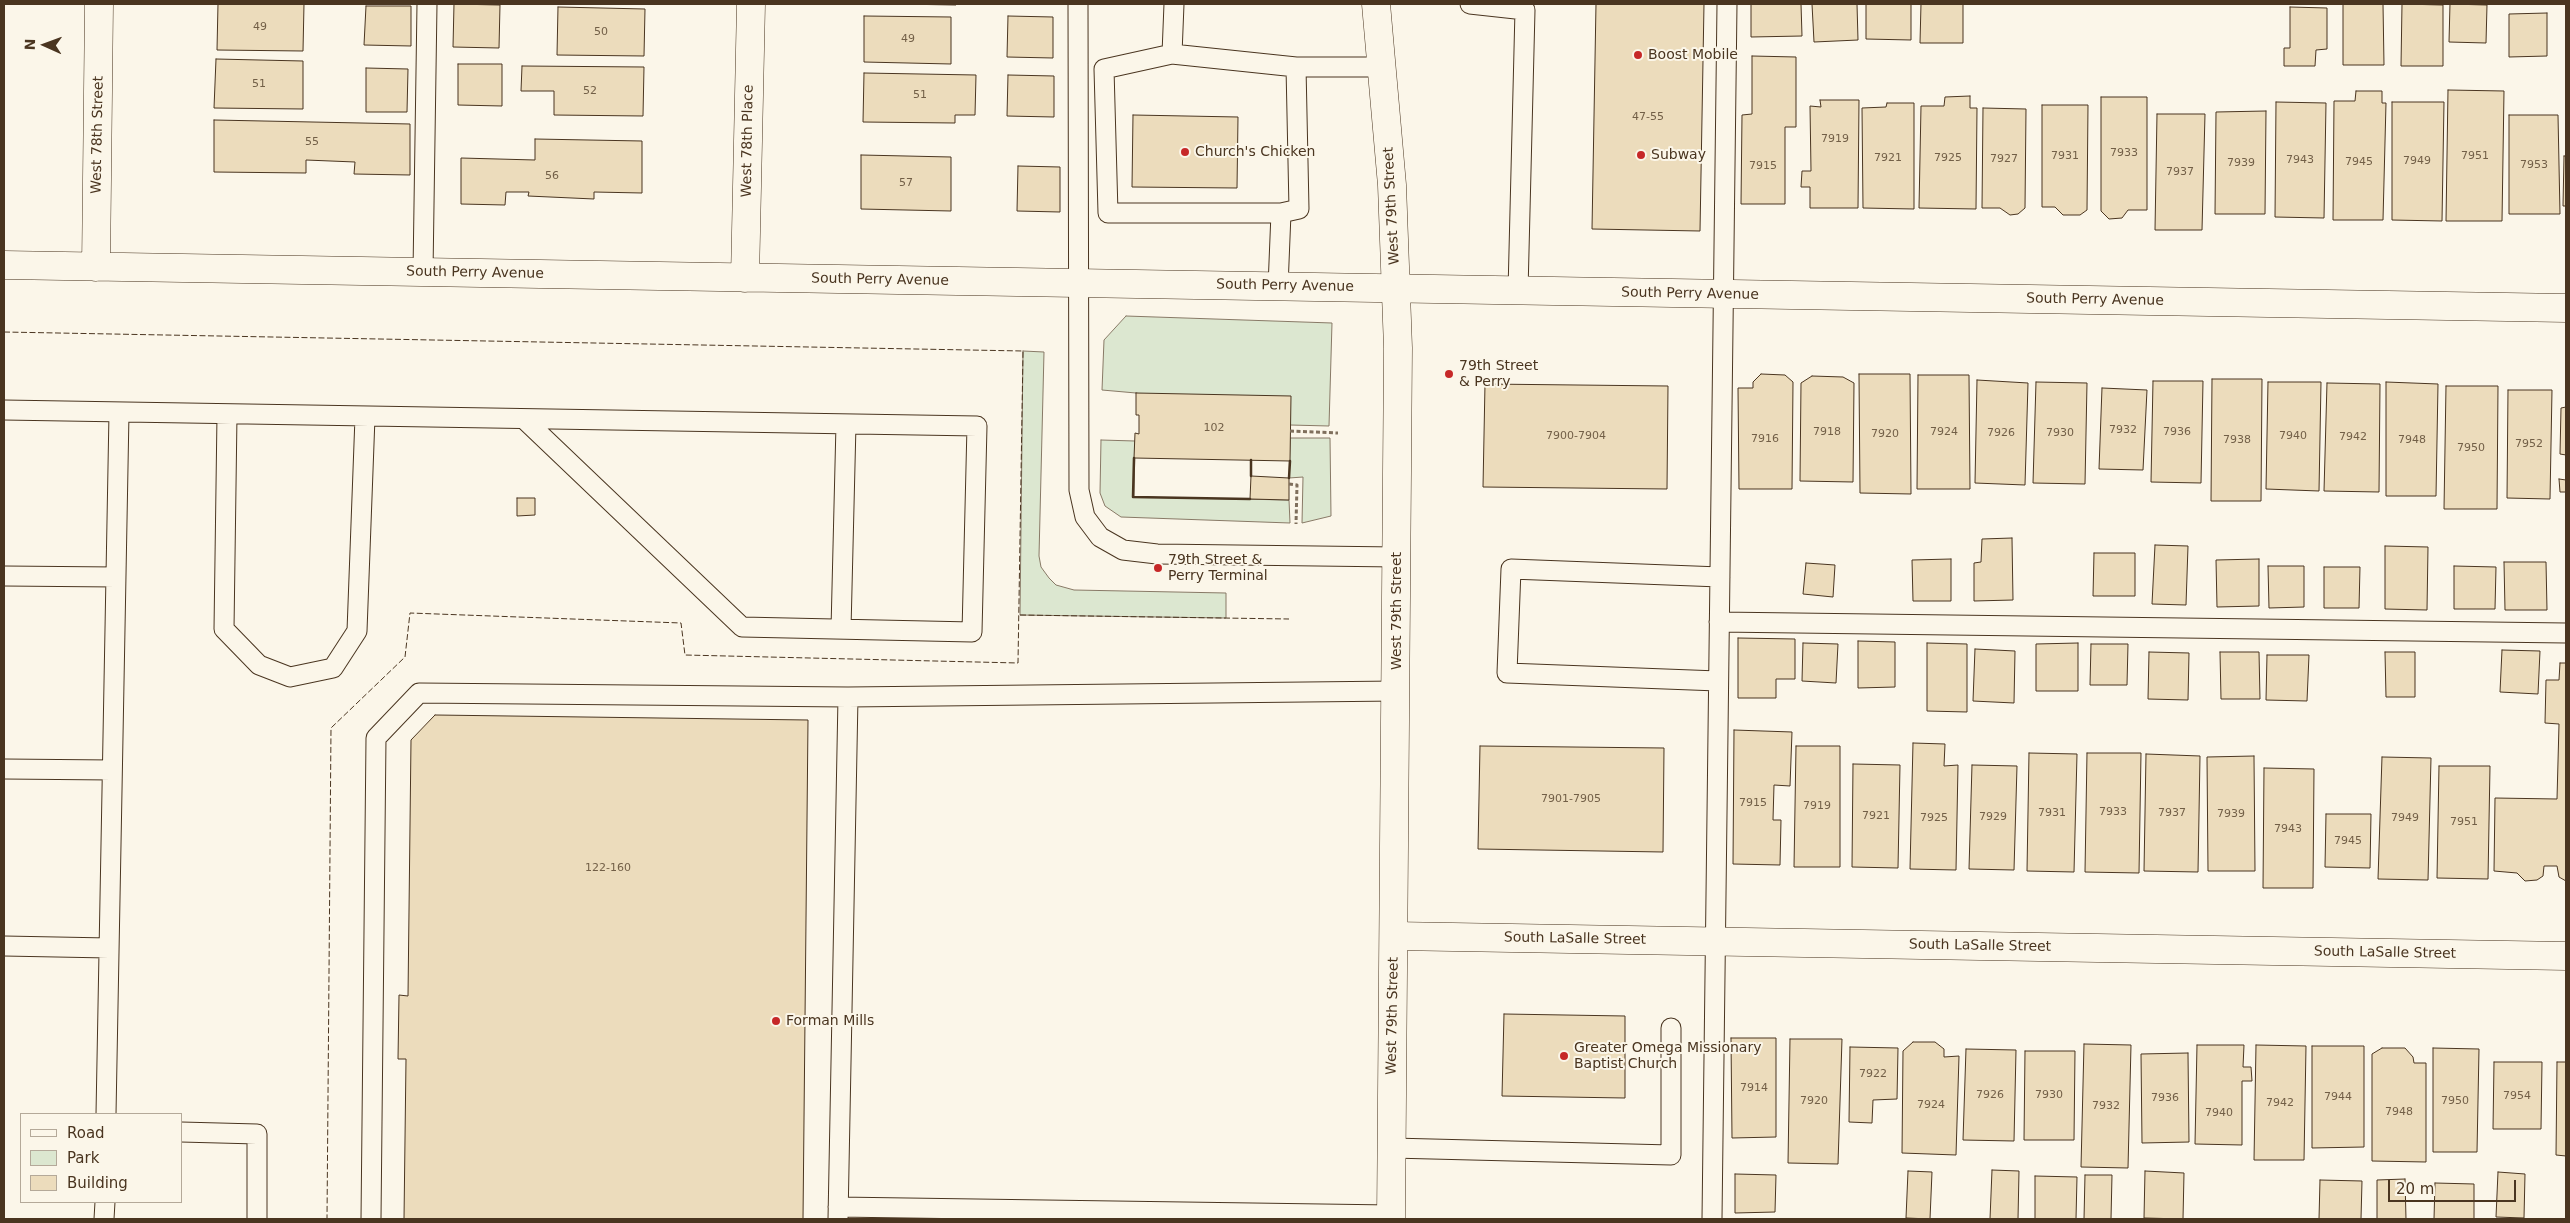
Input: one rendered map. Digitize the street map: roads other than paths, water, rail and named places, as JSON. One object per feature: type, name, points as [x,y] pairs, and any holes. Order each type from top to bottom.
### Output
[{"type":"street","name":"West 78th Street","points":[[96,267],[99,4]]},
{"type":"street","name":"West 78th Place","points":[[746,278],[751,4]]},
{"type":"street","name":"West 79th Street","points":[[1376,4],[1392,185],[1398,348],[1397,691],[1391,1217]]},
{"type":"street","name":"South Perry Avenue","points":[[4,265],[2566,308]]},
{"type":"street","name":"South LaSalle Street","points":[[1394,936],[2566,956]]},
{"type":"lane","points":[[423,272],[427,4]]},
{"type":"lane","points":[[1078,4],[1079,490],[1085,517],[1100,537],[1123,550],[1157,554],[1397,556]]},
{"type":"lane","points":[[1172,54],[1174,4]]},
{"type":"lane","points":[[1470,4],[1525,10],[1518,291]]},
{"type":"lane","points":[[1712,1219],[1727,4]]},
{"type":"lane","points":[[1296,67],[1299,209],[1281,213],[1108,214],[1104,69],[1172,54],[1296,67],[1381,67]]},
{"type":"lane","points":[[1278,286],[1281,213]]},
{"type":"lane","points":[[4,410],[976,426],[972,632],[742,628],[525,420]]},
{"type":"lane","points":[[106,1113],[119,413]]},
{"type":"lane","points":[[227,415],[224,628],[259,666],[290,677],[333,668],[357,631],[365,417]]},
{"type":"lane","points":[[841,629],[846,424]]},
{"type":"lane","points":[[1718,681],[1507,673],[1511,569],[1720,577]]},
{"type":"lane","points":[[4,576],[116,577]]},
{"type":"lane","points":[[1719,622],[2566,633]]},
{"type":"lane","points":[[371,1219],[376,738],[419,693],[848,697],[1397,691]]},
{"type":"lane","points":[[848,697],[838,1213],[1391,1217]]},
{"type":"lane","points":[[4,769],[112,770]]},
{"type":"lane","points":[[4,946],[110,948]]},
{"type":"lane","points":[[1392,1148],[1671,1155],[1671,1028]]},
{"type":"lane","points":[[182,1132],[257,1134],[257,1219]]},
{"type":"lane","points":[[104,1219],[105,1203]]},
{"type":"place","name":"Boost Mobile","points":[[1638,55]]},
{"type":"place","name":"Church's Chicken","points":[[1185,152]]},
{"type":"place","name":"Subway","points":[[1641,155]]},
{"type":"place","name":"79th Street & Perry","points":[[1449,374]]},
{"type":"place","name":"79th Street & Perry Terminal","points":[[1158,568]]},
{"type":"place","name":"Forman Mills","points":[[776,1021]]},
{"type":"place","name":"Greater Omega Missionary Baptist Church","points":[[1564,1056]]}]
